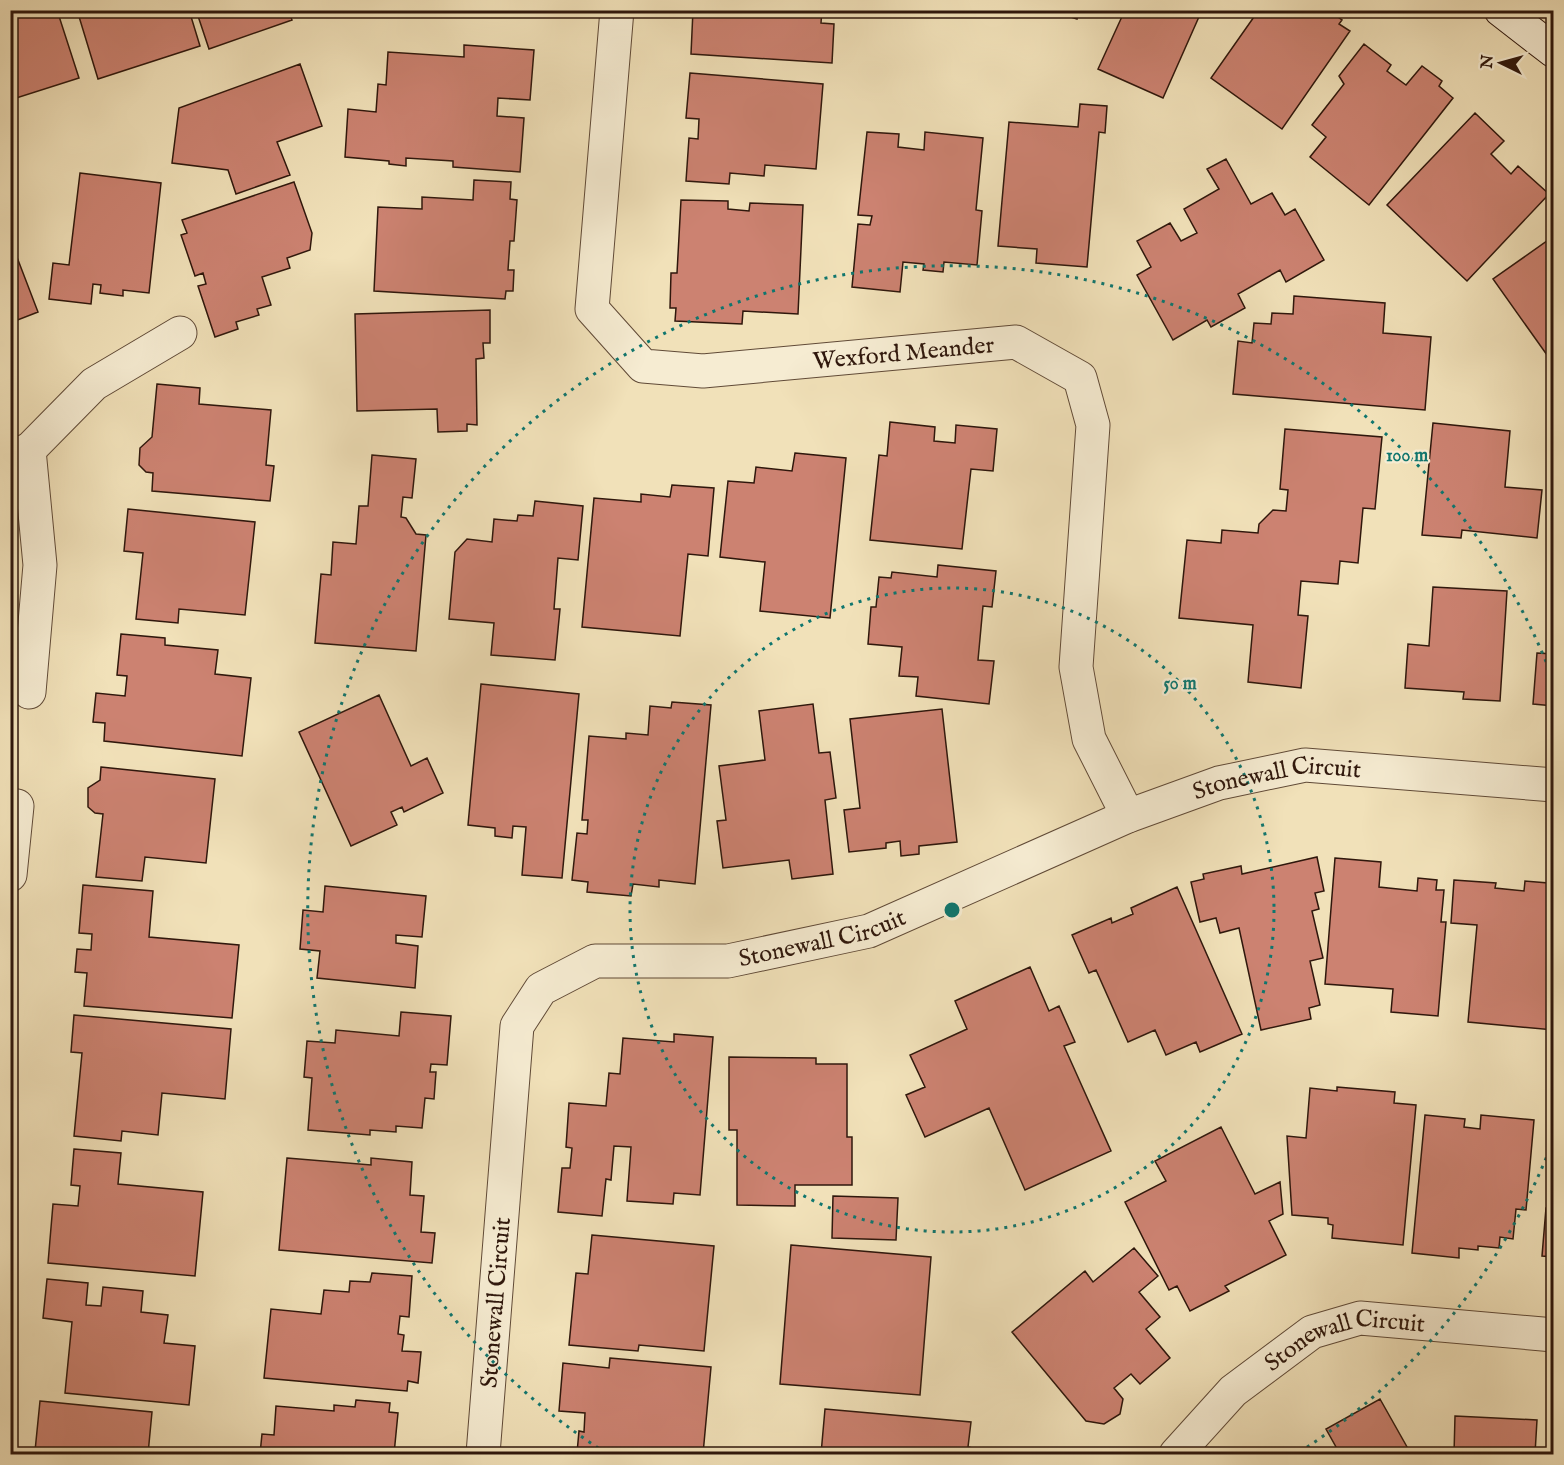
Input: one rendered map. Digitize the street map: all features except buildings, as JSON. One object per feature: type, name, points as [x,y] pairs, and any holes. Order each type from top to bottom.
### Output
[{"type":"street","name":"Wexford Meander","points":[[617,10],[592,309],[643,366],[703,371],[1016,342],[1080,378],[1093,425],[1076,667],[1089,740],[1128,816]]},
{"type":"street","points":[[1501,10],[1554,51]]},
{"type":"street","points":[[29,692],[40,565],[20,453],[94,384],[180,333]]},
{"type":"street","name":"Stonewall Circuit","points":[[483,1455],[517,1026],[541,989],[595,961],[728,961],[869,931],[1128,816],[1219,783],[1305,765],[1554,785]]},
{"type":"street","points":[[10,875],[16,806]]},
{"type":"street","name":"Stonewall Circuit","points":[[1176,1455],[1233,1391],[1312,1332],[1360,1318],[1554,1335]]}]
